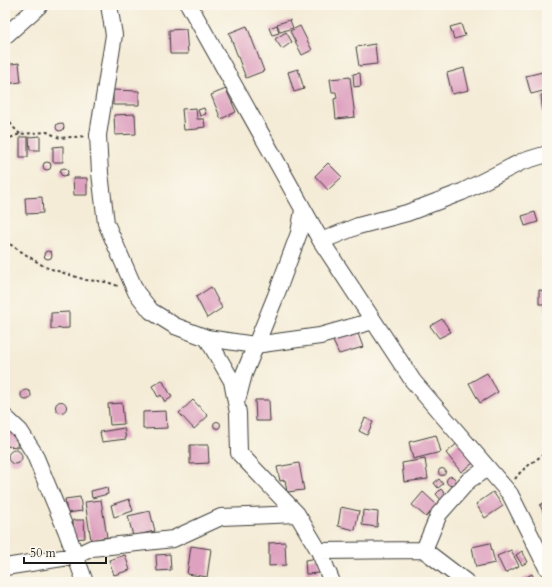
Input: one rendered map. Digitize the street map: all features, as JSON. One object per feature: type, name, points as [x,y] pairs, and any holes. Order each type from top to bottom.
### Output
[{"type":"street","points":[[5,36],[40,5]]},
{"type":"street","points":[[109,5],[114,35],[98,135],[100,173],[106,223],[136,292],[151,311],[175,326],[207,338],[255,345],[320,336],[374,321]]},
{"type":"street","points":[[189,5],[321,242],[413,381],[510,494],[547,568]]},
{"type":"street","points":[[321,242],[358,226],[407,213],[462,192],[521,162],[547,154]]},
{"type":"street","points":[[236,403],[244,374],[275,298],[296,240],[303,210]]},
{"type":"street","points":[[207,338],[232,381],[238,413],[239,453],[296,514],[319,551],[332,582]]},
{"type":"street","points":[[5,417],[20,431],[34,453],[66,530],[85,582]]},
{"type":"street","points":[[424,550],[439,514],[469,480],[488,468]]},
{"type":"street","points":[[5,567],[75,556],[92,548],[173,540],[220,517],[296,514]]},
{"type":"street","points":[[319,551],[424,550],[466,582]]},
{"type":"path","points":[[5,112],[12,126],[20,134]]},
{"type":"path","points":[[5,140],[20,134],[47,132],[60,138],[98,135]]},
{"type":"path","points":[[5,241],[45,267],[86,280],[107,282],[136,292]]},
{"type":"path","points":[[510,494],[515,478],[526,467],[539,459],[547,451]]},
{"type":"building","points":[[290,20],[293,28],[280,32],[277,24]]},
{"type":"building","points":[[461,24],[465,36],[454,39],[450,27]]},
{"type":"building","points":[[277,25],[279,33],[272,35],[269,28]]},
{"type":"building","points":[[247,26],[264,71],[246,78],[229,33]]},
{"type":"building","points":[[300,26],[312,50],[302,55],[290,31]]},
{"type":"building","points":[[186,29],[188,54],[170,54],[169,30]]},
{"type":"building","points":[[286,32],[292,42],[282,49],[275,39]]},
{"type":"building","points":[[375,44],[377,64],[359,66],[356,47]]},
{"type":"building","points":[[19,63],[21,82],[5,84],[5,65]]},
{"type":"building","points":[[464,68],[469,90],[452,94],[447,73]]},
{"type":"building","points":[[298,69],[304,89],[294,92],[288,72]]},
{"type":"building","points":[[547,71],[547,90],[531,94],[526,76]]},
{"type":"building","points":[[360,73],[361,86],[354,87],[353,74]]},
{"type":"building","points":[[350,77],[355,117],[336,119],[334,99],[337,98],[336,92],[332,92],[330,79]]},
{"type":"building","points":[[226,89],[236,112],[221,119],[211,95]]},
{"type":"building","points":[[113,90],[139,91],[139,105],[113,105]]},
{"type":"building","points":[[547,94],[547,115],[543,115],[541,95]]},
{"type":"building","points":[[196,108],[197,119],[204,119],[205,127],[184,130],[182,109]]},
{"type":"building","points":[[204,108],[206,114],[200,116],[198,110]]},
{"type":"building","points":[[135,114],[136,134],[115,135],[114,115]]},
{"type":"building","points":[[58,123],[62,123],[64,127],[62,131],[58,131],[56,129],[56,125]]},
{"type":"building","points":[[40,136],[40,150],[30,150],[29,137]]},
{"type":"building","points":[[20,137],[28,137],[28,157],[20,157]]},
{"type":"building","points":[[63,146],[63,162],[53,162],[53,147]]},
{"type":"building","points":[[45,162],[49,162],[51,166],[49,170],[45,170],[43,168],[43,164]]},
{"type":"building","points":[[328,163],[342,177],[328,190],[315,176]]},
{"type":"building","points":[[62,168],[66,168],[68,172],[66,176],[62,176],[60,174],[60,170]]},
{"type":"building","points":[[73,178],[87,178],[87,195],[74,195]]},
{"type":"building","points":[[42,197],[43,213],[26,214],[25,198]]},
{"type":"building","points":[[535,212],[538,222],[525,226],[522,216]]},
{"type":"building","points":[[46,251],[50,251],[52,255],[50,259],[46,259],[44,257],[44,253]]},
{"type":"building","points":[[211,287],[222,308],[207,318],[196,297]]},
{"type":"building","points":[[539,290],[547,291],[547,310],[545,310],[545,304],[539,304]]},
{"type":"building","points":[[69,312],[69,328],[51,329],[51,313]]},
{"type":"building","points":[[442,319],[451,332],[439,338],[430,326]]},
{"type":"building","points":[[357,331],[363,347],[339,354],[332,339]]},
{"type":"building","points":[[487,373],[498,392],[480,403],[469,383]]},
{"type":"building","points":[[162,380],[172,397],[165,402],[161,395],[158,397],[152,386]]},
{"type":"building","points":[[26,390],[31,395],[26,400],[21,395]]},
{"type":"building","points":[[193,400],[208,416],[194,429],[179,413]]},
{"type":"building","points":[[255,400],[269,400],[270,421],[256,421]]},
{"type":"building","points":[[61,401],[65,403],[67,407],[65,411],[61,413],[57,411],[55,407],[57,403]]},
{"type":"building","points":[[122,403],[124,424],[110,425],[108,404]]},
{"type":"building","points":[[166,411],[167,428],[143,429],[143,412]]},
{"type":"building","points":[[365,418],[373,422],[367,435],[359,431]]},
{"type":"building","points":[[217,421],[220,422],[220,428],[217,429],[214,428],[213,425],[214,422]]},
{"type":"building","points":[[124,428],[126,439],[102,442],[100,432]]},
{"type":"building","points":[[5,431],[18,432],[17,447],[5,446]]},
{"type":"building","points":[[436,435],[441,452],[413,459],[409,442]]},
{"type":"building","points":[[460,441],[476,461],[461,472],[446,453]]},
{"type":"building","points":[[190,445],[208,445],[209,463],[190,464]]},
{"type":"building","points":[[15,450],[20,452],[22,457],[20,462],[15,464],[10,462],[8,457],[10,452]]},
{"type":"building","points":[[425,459],[428,479],[404,482],[402,463]]},
{"type":"building","points":[[299,463],[304,490],[287,492],[285,480],[280,481],[277,467]]},
{"type":"building","points":[[442,469],[445,472],[442,475],[439,472]]},
{"type":"building","points":[[451,476],[456,481],[451,486],[446,481]]},
{"type":"building","points":[[439,479],[443,484],[438,488],[434,483]]},
{"type":"building","points":[[107,487],[108,494],[92,498],[91,491]]},
{"type":"building","points":[[441,489],[446,495],[441,500],[436,494]]},
{"type":"building","points":[[423,492],[437,505],[426,517],[412,505]]},
{"type":"building","points":[[493,492],[503,506],[485,518],[476,504]]},
{"type":"building","points":[[80,497],[82,511],[67,513],[65,499]]},
{"type":"building","points":[[129,499],[133,511],[114,517],[111,505]]},
{"type":"building","points":[[101,500],[107,537],[91,540],[85,502]]},
{"type":"building","points":[[547,501],[547,520],[540,505]]},
{"type":"building","points":[[341,507],[359,511],[355,530],[338,526]]},
{"type":"building","points":[[363,510],[378,512],[377,527],[362,525]]},
{"type":"building","points":[[150,511],[155,531],[133,536],[128,516]]},
{"type":"building","points":[[73,520],[84,520],[85,538],[74,539]]},
{"type":"building","points":[[285,542],[286,565],[269,566],[269,543]]},
{"type":"building","points":[[490,543],[495,563],[476,567],[472,547]]},
{"type":"building","points":[[191,546],[211,549],[207,577],[187,574]]},
{"type":"building","points":[[511,550],[519,566],[505,573],[497,556]]},
{"type":"building","points":[[522,551],[528,562],[522,565],[516,555]]},
{"type":"building","points":[[170,554],[171,570],[157,571],[156,555]]},
{"type":"building","points":[[125,555],[130,570],[114,575],[109,560]]},
{"type":"building","points":[[319,558],[320,573],[306,574],[305,560]]},
{"type":"building","points":[[532,574],[536,582],[518,582]]},
{"type":"building","points":[[277,580],[292,580],[292,582],[277,582]]}]
